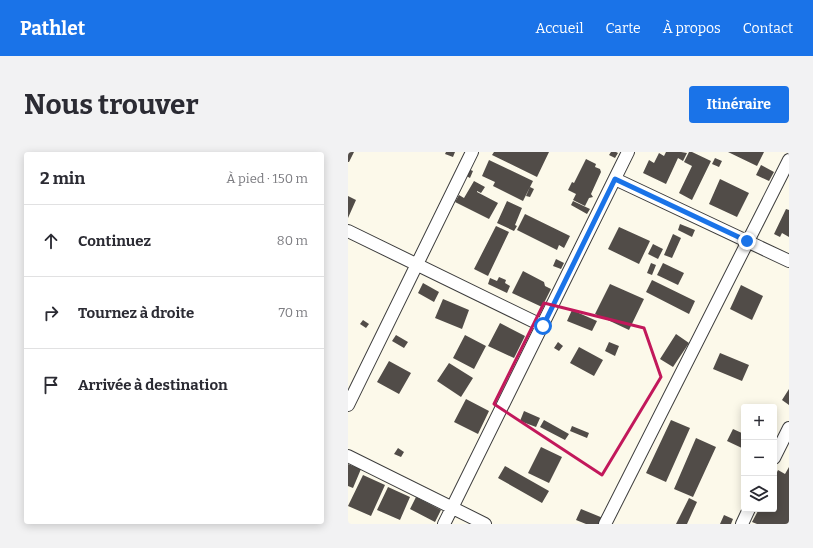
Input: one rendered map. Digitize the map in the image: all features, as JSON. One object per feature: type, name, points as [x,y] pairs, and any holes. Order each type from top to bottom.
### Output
[{"type":"street","points":[[348,405],[472,152]]},
{"type":"street","points":[[444,524],[628,152]]},
{"type":"street","points":[[605,524],[789,160]]},
{"type":"street","points":[[615,179],[789,261]]},
{"type":"street","points":[[348,231],[543,326]]},
{"type":"street","points":[[777,455],[785,448],[789,428]]},
{"type":"street","points":[[348,456],[485,524]]},
{"type":"street","points":[[742,524],[748,512]]},
{"type":"highlighted area","points":[[544,303],[644,328],[661,377],[602,475],[494,404]]},
{"type":"building","points":[[348,152],[354,152],[349,162],[348,162]]},
{"type":"building","points":[[446,152],[455,152],[453,157],[445,154]]},
{"type":"building","points":[[494,152],[549,152],[537,177],[492,155]]},
{"type":"building","points":[[611,152],[618,153],[615,158],[609,155]]},
{"type":"building","points":[[666,152],[687,153],[683,161],[678,158],[666,184],[643,173],[649,160],[654,163],[659,153],[664,156]]},
{"type":"building","points":[[689,152],[711,161],[692,200],[679,193],[692,166],[684,162]]},
{"type":"building","points":[[728,152],[764,152],[757,166]]},
{"type":"building","points":[[715,158],[722,161],[719,167],[712,164]]},
{"type":"building","points":[[586,159],[596,164],[595,167],[600,169],[601,172],[591,194],[593,197],[589,198],[585,206],[573,200],[576,194],[568,190],[572,182],[574,183]]},
{"type":"building","points":[[489,160],[533,181],[523,201],[493,186],[495,182],[482,176]]},
{"type":"building","points":[[761,165],[774,172],[769,181],[756,175]]},
{"type":"building","points":[[466,168],[473,171],[470,178],[463,174]]},
{"type":"building","points":[[720,179],[749,193],[737,217],[709,204]]},
{"type":"building","points":[[474,181],[485,187],[481,193],[477,192],[498,203],[489,219],[455,202],[459,195],[464,198]]},
{"type":"building","points":[[530,187],[534,189],[530,197],[526,196]]},
{"type":"building","points":[[348,196],[356,200],[348,218]]},
{"type":"building","points":[[507,201],[522,208],[514,231],[497,223]]},
{"type":"building","points":[[573,201],[590,209],[587,214],[571,205]]},
{"type":"building","points":[[786,209],[789,210],[789,237],[782,233],[780,237],[774,234]]},
{"type":"building","points":[[525,214],[570,236],[564,248],[559,245],[557,250],[517,230]]},
{"type":"building","points":[[680,224],[695,230],[692,237],[678,230]]},
{"type":"building","points":[[496,226],[509,232],[488,276],[474,269]]},
{"type":"building","points":[[619,227],[650,241],[639,264],[608,249]]},
{"type":"building","points":[[673,234],[681,238],[672,258],[664,255]]},
{"type":"building","points":[[653,244],[663,249],[658,259],[648,254]]},
{"type":"building","points":[[556,259],[564,263],[561,269],[553,266]]},
{"type":"building","points":[[651,263],[656,265],[652,275],[647,273]]},
{"type":"building","points":[[663,263],[684,273],[678,285],[657,275]]},
{"type":"building","points":[[523,271],[544,282],[545,286],[551,289],[542,307],[512,293]]},
{"type":"building","points":[[499,277],[506,280],[505,283],[510,286],[507,293],[488,284],[490,278],[497,281]]},
{"type":"building","points":[[652,280],[695,301],[689,314],[646,292]]},
{"type":"building","points":[[423,283],[439,292],[434,302],[418,293]]},
{"type":"building","points":[[610,284],[644,299],[629,330],[595,314]]},
{"type":"building","points":[[741,285],[763,296],[752,320],[730,309]]},
{"type":"building","points":[[443,299],[469,310],[462,329],[435,318]]},
{"type":"building","points":[[572,310],[597,321],[592,331],[567,321]]},
{"type":"building","points":[[363,320],[369,324],[366,328],[360,324]]},
{"type":"building","points":[[500,323],[525,336],[514,358],[488,346]]},
{"type":"building","points":[[676,334],[689,343],[673,367],[660,359]]},
{"type":"building","points":[[396,335],[408,342],[404,348],[392,341]]},
{"type":"building","points":[[465,335],[486,346],[474,369],[453,358]]},
{"type":"building","points":[[558,342],[563,346],[559,351],[554,348]]},
{"type":"building","points":[[609,342],[619,346],[615,356],[605,351]]},
{"type":"building","points":[[579,347],[603,360],[594,376],[570,363]]},
{"type":"building","points":[[720,353],[749,365],[742,381],[713,369]]},
{"type":"building","points":[[389,361],[411,373],[399,394],[377,382]]},
{"type":"building","points":[[449,363],[473,378],[461,397],[437,381]]},
{"type":"building","points":[[789,389],[789,405],[782,400]]},
{"type":"building","points":[[466,399],[489,411],[478,434],[454,422]]},
{"type":"building","points":[[524,411],[540,418],[536,427],[520,421]]},
{"type":"building","points":[[544,420],[569,434],[565,440],[540,427]]},
{"type":"building","points":[[671,420],[690,428],[666,482],[646,473]]},
{"type":"building","points":[[572,426],[589,433],[587,438],[570,431]]},
{"type":"building","points":[[733,429],[741,433],[741,448],[727,441]]},
{"type":"building","points":[[696,438],[716,447],[693,497],[674,489]]},
{"type":"building","points":[[541,447],[562,457],[549,483],[528,473]]},
{"type":"building","points":[[398,448],[404,452],[401,457],[394,454]]},
{"type":"building","points":[[348,464],[361,469],[353,488],[348,486]]},
{"type":"building","points":[[505,466],[549,491],[542,503],[498,478]]},
{"type":"building","points":[[789,467],[789,524],[757,524],[752,522],[757,512],[777,512],[777,472],[778,470],[785,474]]},
{"type":"building","points":[[363,475],[385,485],[371,516],[348,506]]},
{"type":"building","points":[[388,487],[410,497],[400,520],[377,510]]},
{"type":"building","points":[[416,497],[441,510],[435,522],[410,509]]},
{"type":"building","points":[[689,498],[697,502],[687,524],[676,524]]},
{"type":"building","points":[[581,509],[603,518],[600,524],[586,524],[576,520]]},
{"type":"building","points":[[724,515],[733,519],[731,524],[720,524]]},
{"type":"route","points":[[543,326],[615,179],[747,241]]}]
